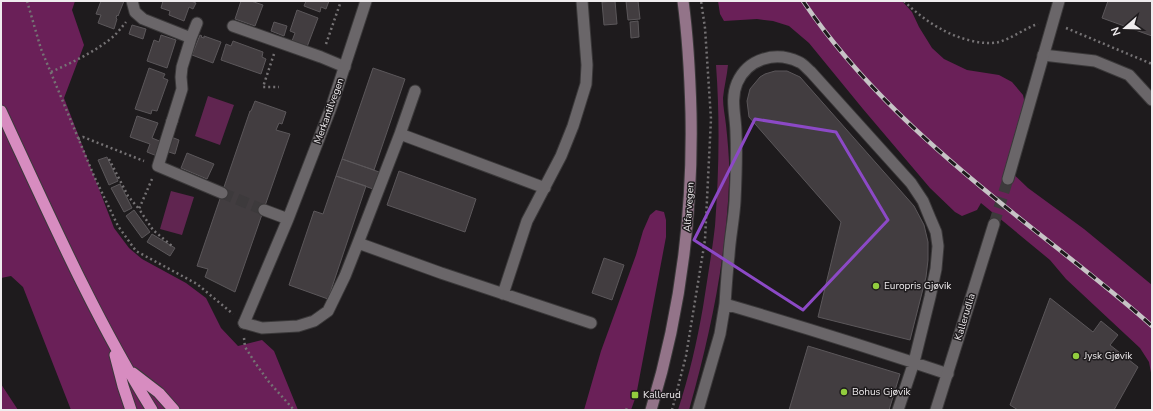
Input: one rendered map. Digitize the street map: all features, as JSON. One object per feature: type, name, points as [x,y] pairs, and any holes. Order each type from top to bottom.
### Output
[{"type":"highway","points":[[1,111],[69,255],[111,339],[152,410]]},
{"type":"highway","points":[[111,339],[131,410]]},
{"type":"highway","points":[[127,369],[159,393],[174,410]]},
{"type":"main road","name":"Alfarvegen","points":[[650,410],[670,342],[681,281],[691,184],[691,90],[683,1]]},
{"type":"street","points":[[132,1],[135,12],[143,19],[191,38]]},
{"type":"street","name":"Merkantilvegen","points":[[244,323],[288,218],[332,106],[366,1]]},
{"type":"street","points":[[503,294],[527,221],[561,156],[573,126],[586,84],[587,66],[582,1]]},
{"type":"street","points":[[1008,179],[1060,1]]},
{"type":"street","points":[[197,23],[182,66],[182,89],[158,166],[222,193]]},
{"type":"street","points":[[233,26],[345,67]]},
{"type":"street","points":[[1043,55],[1095,61],[1129,75],[1152,100]]},
{"type":"street","points":[[698,410],[720,334],[725,304],[735,202],[736,134],[733,103],[734,93],[738,81],[753,64],[765,58],[778,56],[789,58],[801,63],[828,90],[911,183],[923,201],[936,232],[938,246],[936,269],[914,362],[898,410]]},
{"type":"street","points":[[244,323],[262,328],[298,326],[314,321],[328,311],[345,276],[416,91]]},
{"type":"street","points":[[400,134],[545,188]]},
{"type":"street","points":[[264,210],[288,218]]},
{"type":"street","name":"Kallerudlia","points":[[936,410],[994,224]]},
{"type":"street","points":[[358,243],[441,273],[591,323]]},
{"type":"street","points":[[725,304],[914,362],[948,374]]},
{"type":"path","points":[[27,1],[41,48],[94,176],[118,226],[136,251],[197,284],[244,323],[245,347],[269,382],[294,410]]},
{"type":"path","points":[[321,57],[341,1]]},
{"type":"path","points":[[904,1],[922,17],[943,30],[971,41],[998,42],[1034,26],[1053,23],[1152,64]]},
{"type":"path","points":[[51,72],[77,60],[101,46],[115,35],[135,12]]},
{"type":"path","points":[[278,42],[263,87],[280,86]]},
{"type":"path","points":[[78,139],[83,137],[158,166],[139,209]]},
{"type":"path","points":[[109,159],[128,196],[153,230],[172,246]]},
{"type":"highlighted area","points":[[755,119],[836,132],[888,220],[803,310],[694,240]]},
{"type":"shaded area","points":[[1,1],[75,1],[72,10],[84,45],[64,98],[114,228],[129,248],[142,259],[186,283],[206,298],[221,328],[238,346],[262,340],[274,351],[298,410],[71,410],[23,287],[11,276],[1,278]]},
{"type":"shaded area","points":[[718,1],[902,1],[912,12],[932,48],[944,59],[967,70],[999,75],[1012,82],[1023,95],[1026,108],[1006,167],[1028,188],[1084,229],[1152,285],[1152,378],[1149,362],[1140,348],[1066,279],[1050,260],[981,203],[977,210],[962,216],[955,212],[930,188],[809,43],[789,26],[773,21],[757,19],[724,21],[720,14]]},
{"type":"shaded area","points":[[716,65],[728,65],[723,98],[729,183],[721,269],[704,354],[689,410],[678,410],[698,333],[715,226],[718,146]]},
{"type":"shaded area","points":[[208,96],[234,105],[220,145],[195,136]]},
{"type":"shaded area","points":[[171,191],[194,197],[182,235],[160,229]]},
{"type":"shaded area","points":[[656,210],[664,212],[666,220],[666,237],[636,396],[631,410],[584,410],[601,351],[636,255],[643,231],[650,215]]},
{"type":"shaded area","points":[[1,384],[18,410],[1,410]]},
{"type":"building","points":[[101,1],[124,1],[118,16],[117,15],[114,29],[98,23],[101,15],[96,14]]},
{"type":"building","points":[[163,1],[191,1],[196,3],[193,9],[189,7],[184,21],[169,15],[170,11],[161,8]]},
{"type":"building","points":[[241,1],[251,1],[263,5],[255,26],[235,19]]},
{"type":"building","points":[[306,1],[329,1],[326,9],[321,7],[320,12],[304,6]]},
{"type":"building","points":[[615,1],[617,24],[604,25],[602,2]]},
{"type":"building","points":[[626,1],[638,1],[640,19],[628,20]]},
{"type":"building","points":[[1108,1],[1152,1],[1152,36],[1102,18]]},
{"type":"building","points":[[297,10],[318,18],[307,47],[292,41],[295,33],[290,31]]},
{"type":"building","points":[[638,21],[639,37],[631,38],[630,22]]},
{"type":"building","points":[[274,22],[287,26],[284,36],[271,31]]},
{"type":"building","points":[[132,25],[146,29],[143,39],[129,34]]},
{"type":"building","points":[[161,35],[176,40],[167,68],[147,61],[154,40],[159,42]]},
{"type":"building","points":[[200,35],[204,38],[204,36],[221,42],[213,63],[192,55]]},
{"type":"building","points":[[233,41],[263,52],[262,57],[266,59],[261,74],[221,60],[226,44],[231,46]]},
{"type":"building","points":[[149,68],[165,74],[163,78],[168,80],[157,111],[152,110],[151,114],[135,109]]},
{"type":"building","points":[[373,68],[405,79],[374,170],[342,159]]},
{"type":"building","points":[[775,71],[787,71],[800,77],[914,206],[924,225],[928,242],[926,277],[910,340],[818,317],[841,222],[749,117],[747,101],[750,89],[760,77]]},
{"type":"building","points":[[255,101],[286,112],[282,124],[279,123],[276,130],[290,134],[235,292],[205,277],[208,269],[197,266],[250,111]]},
{"type":"building","points":[[137,116],[158,123],[152,138],[162,142],[157,156],[147,152],[150,144],[130,137]]},
{"type":"building","points":[[171,137],[179,140],[175,154],[166,151]]},
{"type":"building","points":[[187,153],[214,164],[207,179],[181,168]]},
{"type":"building","points":[[107,157],[118,181],[109,185],[98,160]]},
{"type":"building","points":[[342,159],[382,173],[376,190],[336,176]]},
{"type":"building","points":[[399,171],[476,199],[465,232],[387,205]]},
{"type":"building","points":[[336,176],[366,186],[328,299],[289,285],[314,211],[323,214]]},
{"type":"building","points":[[120,184],[132,208],[124,212],[111,188]]},
{"type":"building","points":[[134,210],[150,232],[142,238],[126,216]]},
{"type":"building","points":[[152,234],[175,248],[170,256],[147,242]]},
{"type":"building","points":[[604,258],[624,265],[612,300],[592,293]]},
{"type":"building","name":"Jysk Gjøvik","points":[[1050,298],[1093,332],[1101,321],[1118,335],[1110,345],[1138,367],[1114,410],[1018,410],[1010,405]]},
{"type":"building","name":"Bohus Gjøvik","points":[[808,346],[900,374],[889,410],[789,410]]},
{"type":"tunnel","points":[[994,224],[1008,179]]},
{"type":"tunnel","points":[[222,193],[264,210]]},
{"type":"railway","points":[[803,1],[849,60],[874,88],[927,141],[1152,326]]},
{"type":"place","name":"Europris Gjøvik","points":[[876,286]]},
{"type":"place","name":"Jysk Gjøvik","points":[[1076,356]]},
{"type":"place","name":"Bohus Gjøvik","points":[[844,392]]},
{"type":"place","name":"Kallerud","points":[[635,395]]}]
